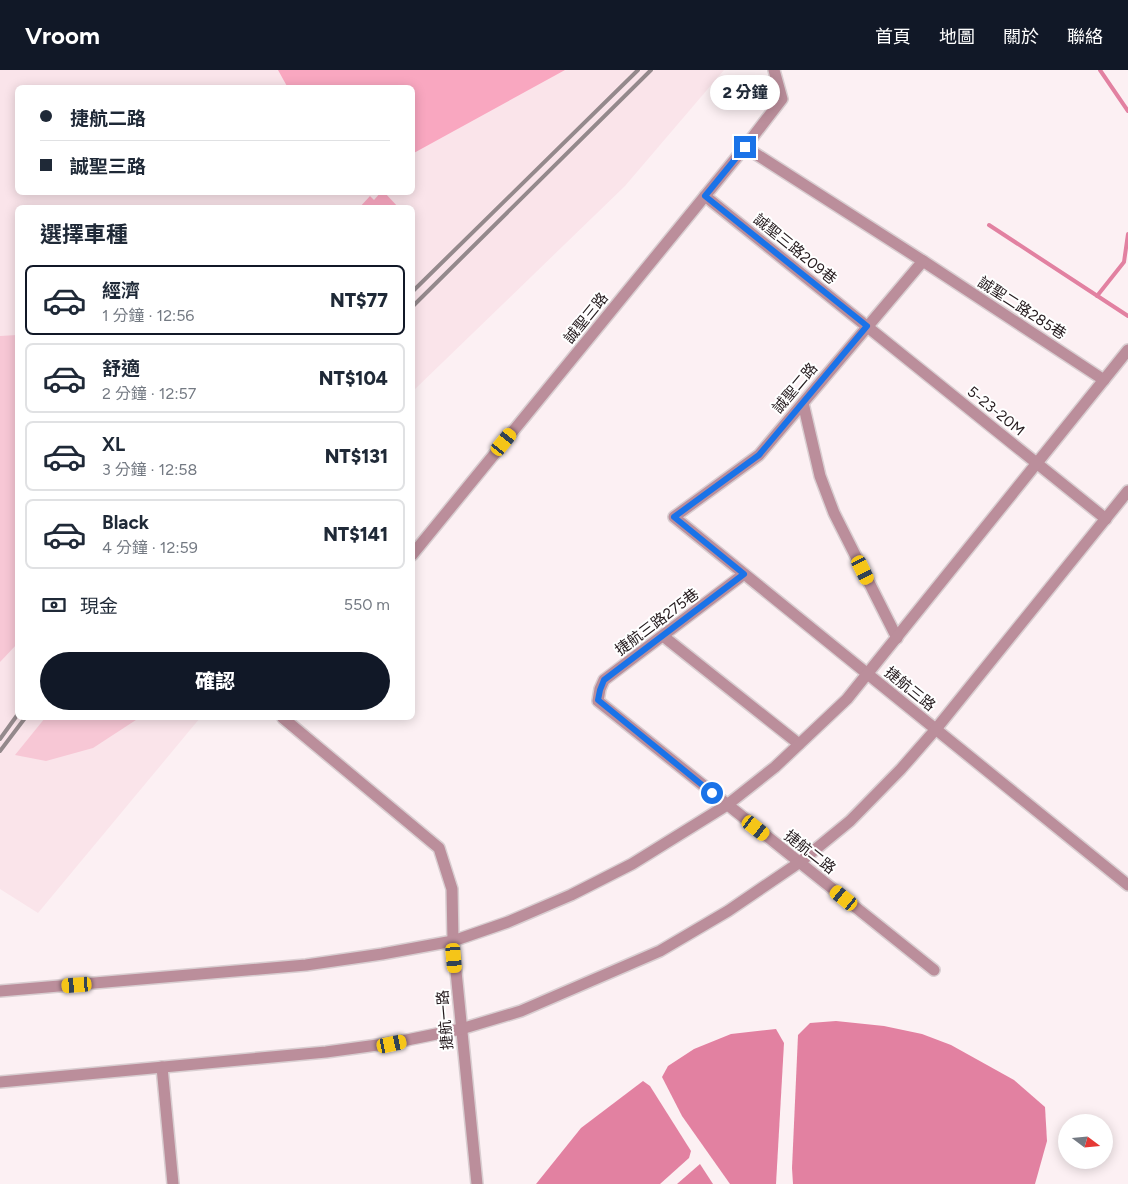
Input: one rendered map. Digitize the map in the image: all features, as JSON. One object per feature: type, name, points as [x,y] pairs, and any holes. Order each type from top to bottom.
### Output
[{"type":"street","name":"誠聖三路","points":[[415,551],[745,147],[782,99],[774,70]]},
{"type":"street","name":"誠聖二路285巷","points":[[745,147],[1104,380]]},
{"type":"street","name":"誠聖三路209巷","points":[[705,196],[867,326]]},
{"type":"street","name":"誠聖二路","points":[[674,517],[759,455],[923,261]]},
{"type":"street","name":"5-23-20M","points":[[867,326],[1106,519]]},
{"type":"street","points":[[0,991],[306,965],[453,941],[508,922],[571,895],[632,864],[727,805],[775,767],[847,699],[1128,350]]},
{"type":"street","points":[[803,403],[820,476],[834,514],[897,638]]},
{"type":"street","points":[[0,1082],[326,1052],[392,1044],[460,1029],[521,1011],[660,951],[728,911],[800,862],[850,821],[901,769],[936,729],[1128,491]]},
{"type":"street","name":"捷航三路","points":[[674,517],[1128,885]]},
{"type":"street","name":"捷航三路275巷","points":[[598,700],[604,680],[744,574]]},
{"type":"street","points":[[663,636],[799,744]]},
{"type":"street","name":"捷航二路","points":[[598,700],[934,970]]},
{"type":"street","name":"捷航一路","points":[[285,720],[439,848],[452,889],[453,941],[460,1029],[477,1184]]},
{"type":"street","points":[[162,1067],[173,1184]]},
{"type":"shaded area","points":[[0,70],[724,70],[625,186],[415,389],[415,205],[15,205],[15,720],[198,720],[38,913],[0,889]]},
{"type":"shaded area","points":[[15,335],[15,646],[0,662],[0,336]]},
{"type":"shaded area","points":[[43,720],[136,720],[93,748],[46,761],[15,755]]},
{"type":"shaded area","points":[[836,1021],[884,1026],[922,1034],[951,1045],[1014,1080],[1045,1107],[1047,1141],[1035,1184],[793,1184],[792,1168],[798,1035],[810,1023]]},
{"type":"shaded area","points":[[776,1029],[784,1043],[776,1184],[730,1184],[682,1116],[662,1077],[668,1066],[694,1049],[731,1034]]},
{"type":"shaded area","points":[[643,1081],[650,1086],[691,1151],[689,1158],[660,1184],[536,1184],[581,1128]]},
{"type":"shaded area","points":[[700,1164],[713,1184],[677,1184]]},
{"type":"building","points":[[278,70],[565,70],[415,152],[415,85],[286,85]]},
{"type":"building","points":[[378,195],[387,195],[396,205],[362,205],[370,196],[374,200]]},
{"type":"waterway","points":[[1100,70],[1128,111]]},
{"type":"waterway","points":[[989,225],[1128,316]]},
{"type":"waterway","points":[[1097,296],[1124,262],[1128,234]]},
{"type":"railway","points":[[415,289],[638,70]]},
{"type":"railway","points":[[415,304],[651,70]]},
{"type":"railway","points":[[0,739],[15,718]]},
{"type":"railway","points":[[0,751],[23,720]]},
{"type":"route","points":[[712,793],[598,700],[600,690],[604,680],[744,574],[674,517],[759,455],[867,326],[705,196],[745,147]]}]
